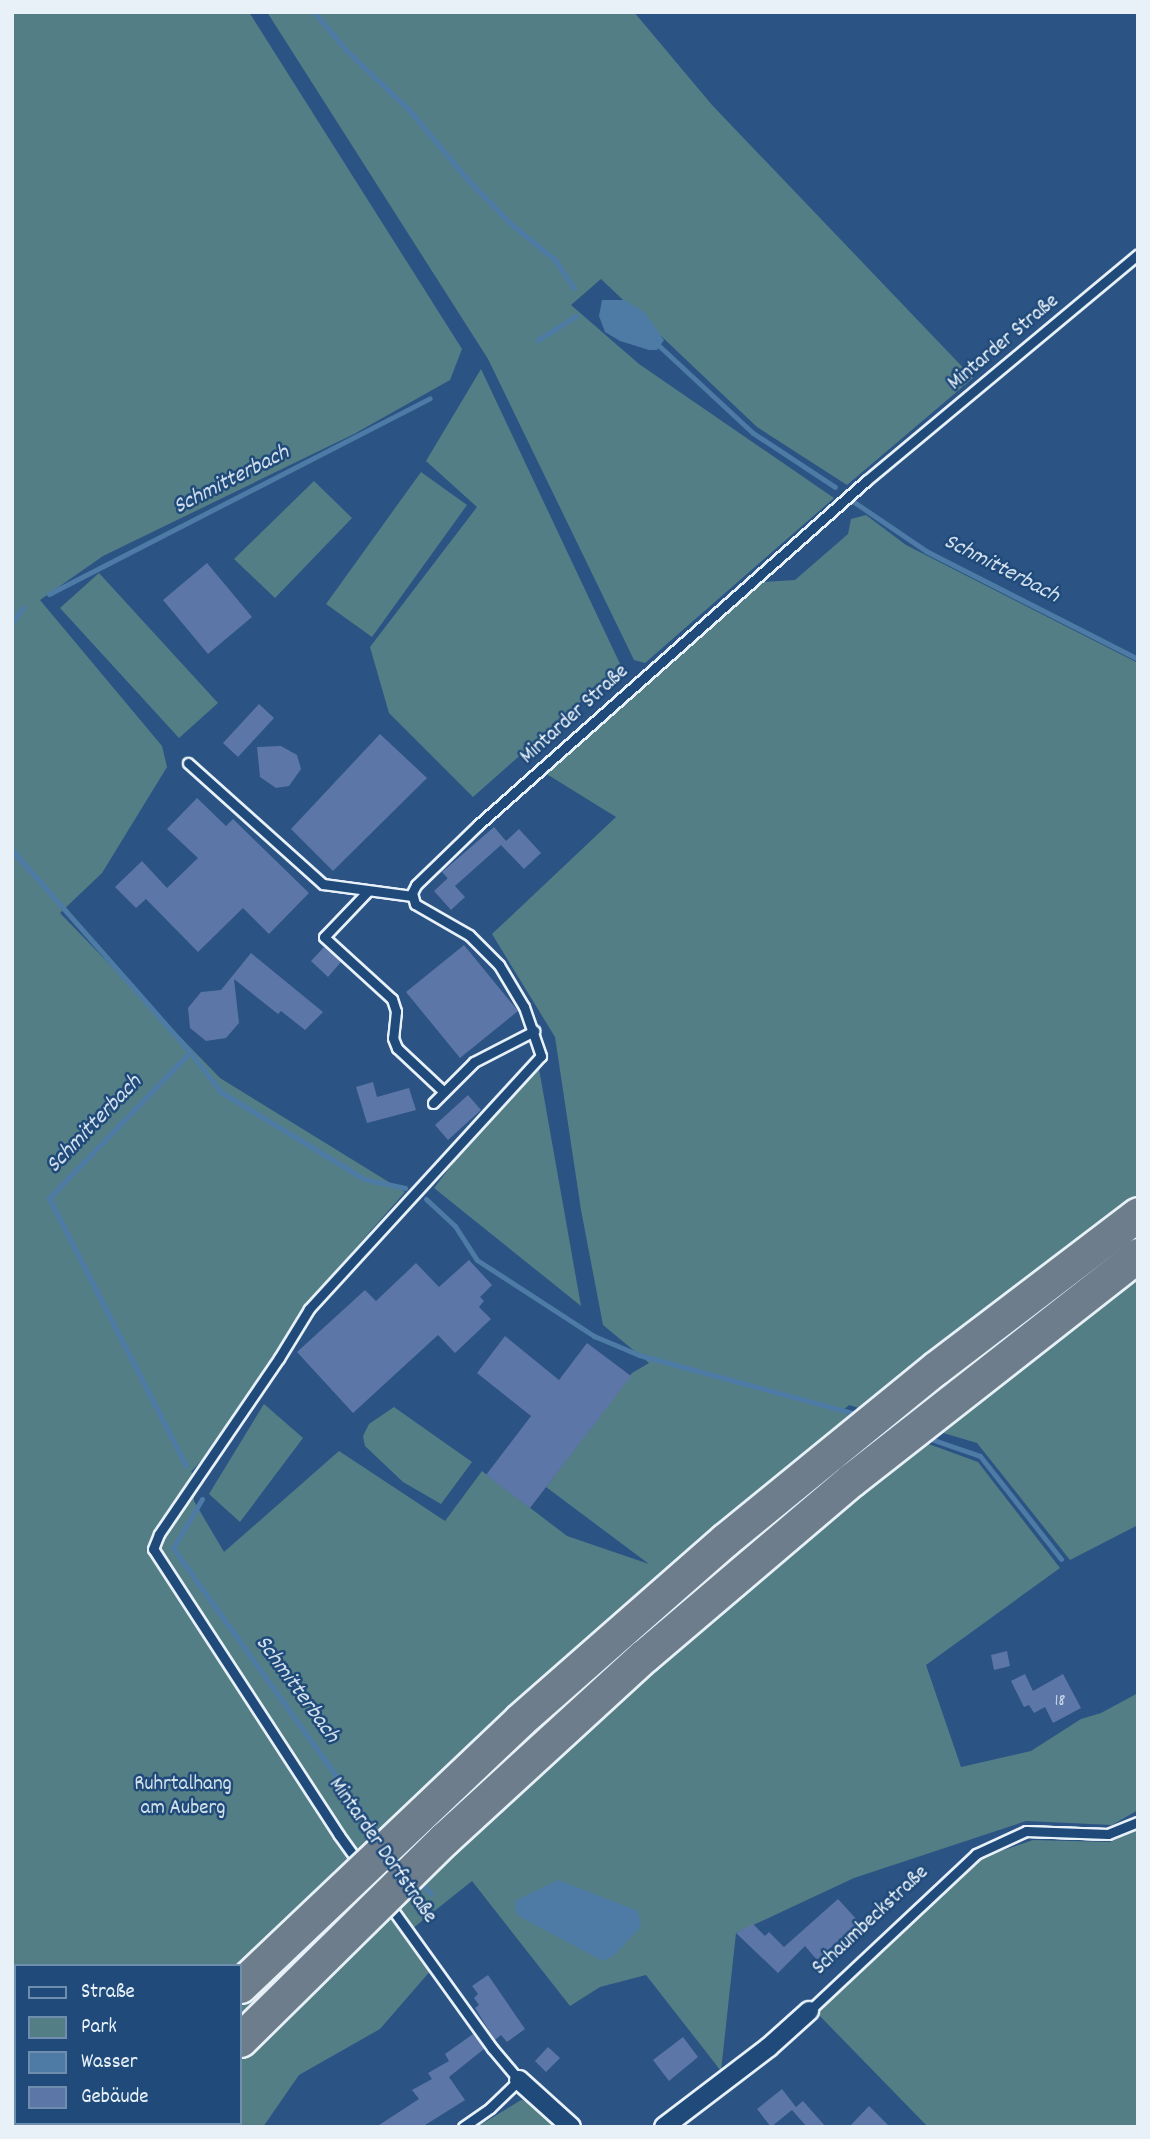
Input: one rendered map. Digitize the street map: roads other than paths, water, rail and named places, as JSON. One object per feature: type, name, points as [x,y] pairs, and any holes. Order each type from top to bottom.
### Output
[{"type":"highway","points":[[242,1984],[363,1866],[520,1720],[725,1541],[936,1368],[1138,1214]]},
{"type":"highway","points":[[242,2038],[435,1848],[644,1656],[872,1462],[1138,1255]]},
{"type":"street","name":"Schaumbeckstraße","points":[[664,2127],[769,2047],[809,2011]]},
{"type":"street","name":"Mintarder Dorfstraße","points":[[519,2080],[571,2127]]},
{"type":"lane","name":"Mintarder Straße","points":[[412,897],[416,885],[478,825],[637,683],[866,481],[1138,254]]},
{"type":"lane","points":[[188,763],[323,884],[412,897],[417,905],[454,925],[481,945],[511,983],[534,1031],[474,1062],[433,1103]]},
{"type":"lane","points":[[367,892],[324,937],[392,999],[396,1011],[393,1038],[397,1048],[444,1092]]},
{"type":"lane","name":"Mintarder Dorfstraße","points":[[519,2080],[497,2054],[363,1866],[153,1549],[159,1534],[279,1359],[309,1309],[541,1056],[534,1031]]},
{"type":"lane","name":"Schaumbeckstraße","points":[[809,2011],[976,1854],[1026,1831],[1108,1834],[1138,1822]]},
{"type":"lane","points":[[463,2127],[490,2108],[519,2080]]},
{"type":"water","points":[[602,300],[624,300],[644,312],[664,340],[657,350],[620,341],[605,332],[599,316]]},
{"type":"water","points":[[558,1880],[638,1911],[641,1927],[613,1956],[603,1961],[517,1915],[515,1901]]},
{"type":"waterway","name":"Schmitterbach","points":[[314,12],[346,50],[409,110],[468,180],[512,225],[555,260],[574,288]]},
{"type":"waterway","name":"Schmitterbach","points":[[538,340],[576,316]]},
{"type":"waterway","points":[[655,342],[753,433],[835,487]]},
{"type":"waterway","name":"Schmitterbach","points":[[49,594],[430,398]]},
{"type":"waterway","name":"Schmitterbach","points":[[854,502],[926,551],[1138,659]]},
{"type":"waterway","name":"Schmitterbach","points":[[12,622],[23,608]]},
{"type":"waterway","name":"Schmitterbach","points":[[12,850],[190,1052],[49,1198],[186,1466]]},
{"type":"waterway","points":[[190,1052],[221,1092],[364,1179],[405,1188]]},
{"type":"waterway","points":[[426,1199],[455,1226],[477,1260],[594,1336],[639,1355],[860,1415]]},
{"type":"waterway","points":[[925,1437],[980,1456],[1061,1559]]},
{"type":"waterway","name":"Schmitterbach","points":[[202,1499],[173,1548],[380,1837]]},
{"type":"waterway","name":"Schmitterbach","points":[[419,1881],[431,1894]]},
{"type":"park label","name":"Ruhrtalhang am Auberg","points":[[183,1797]]}]
